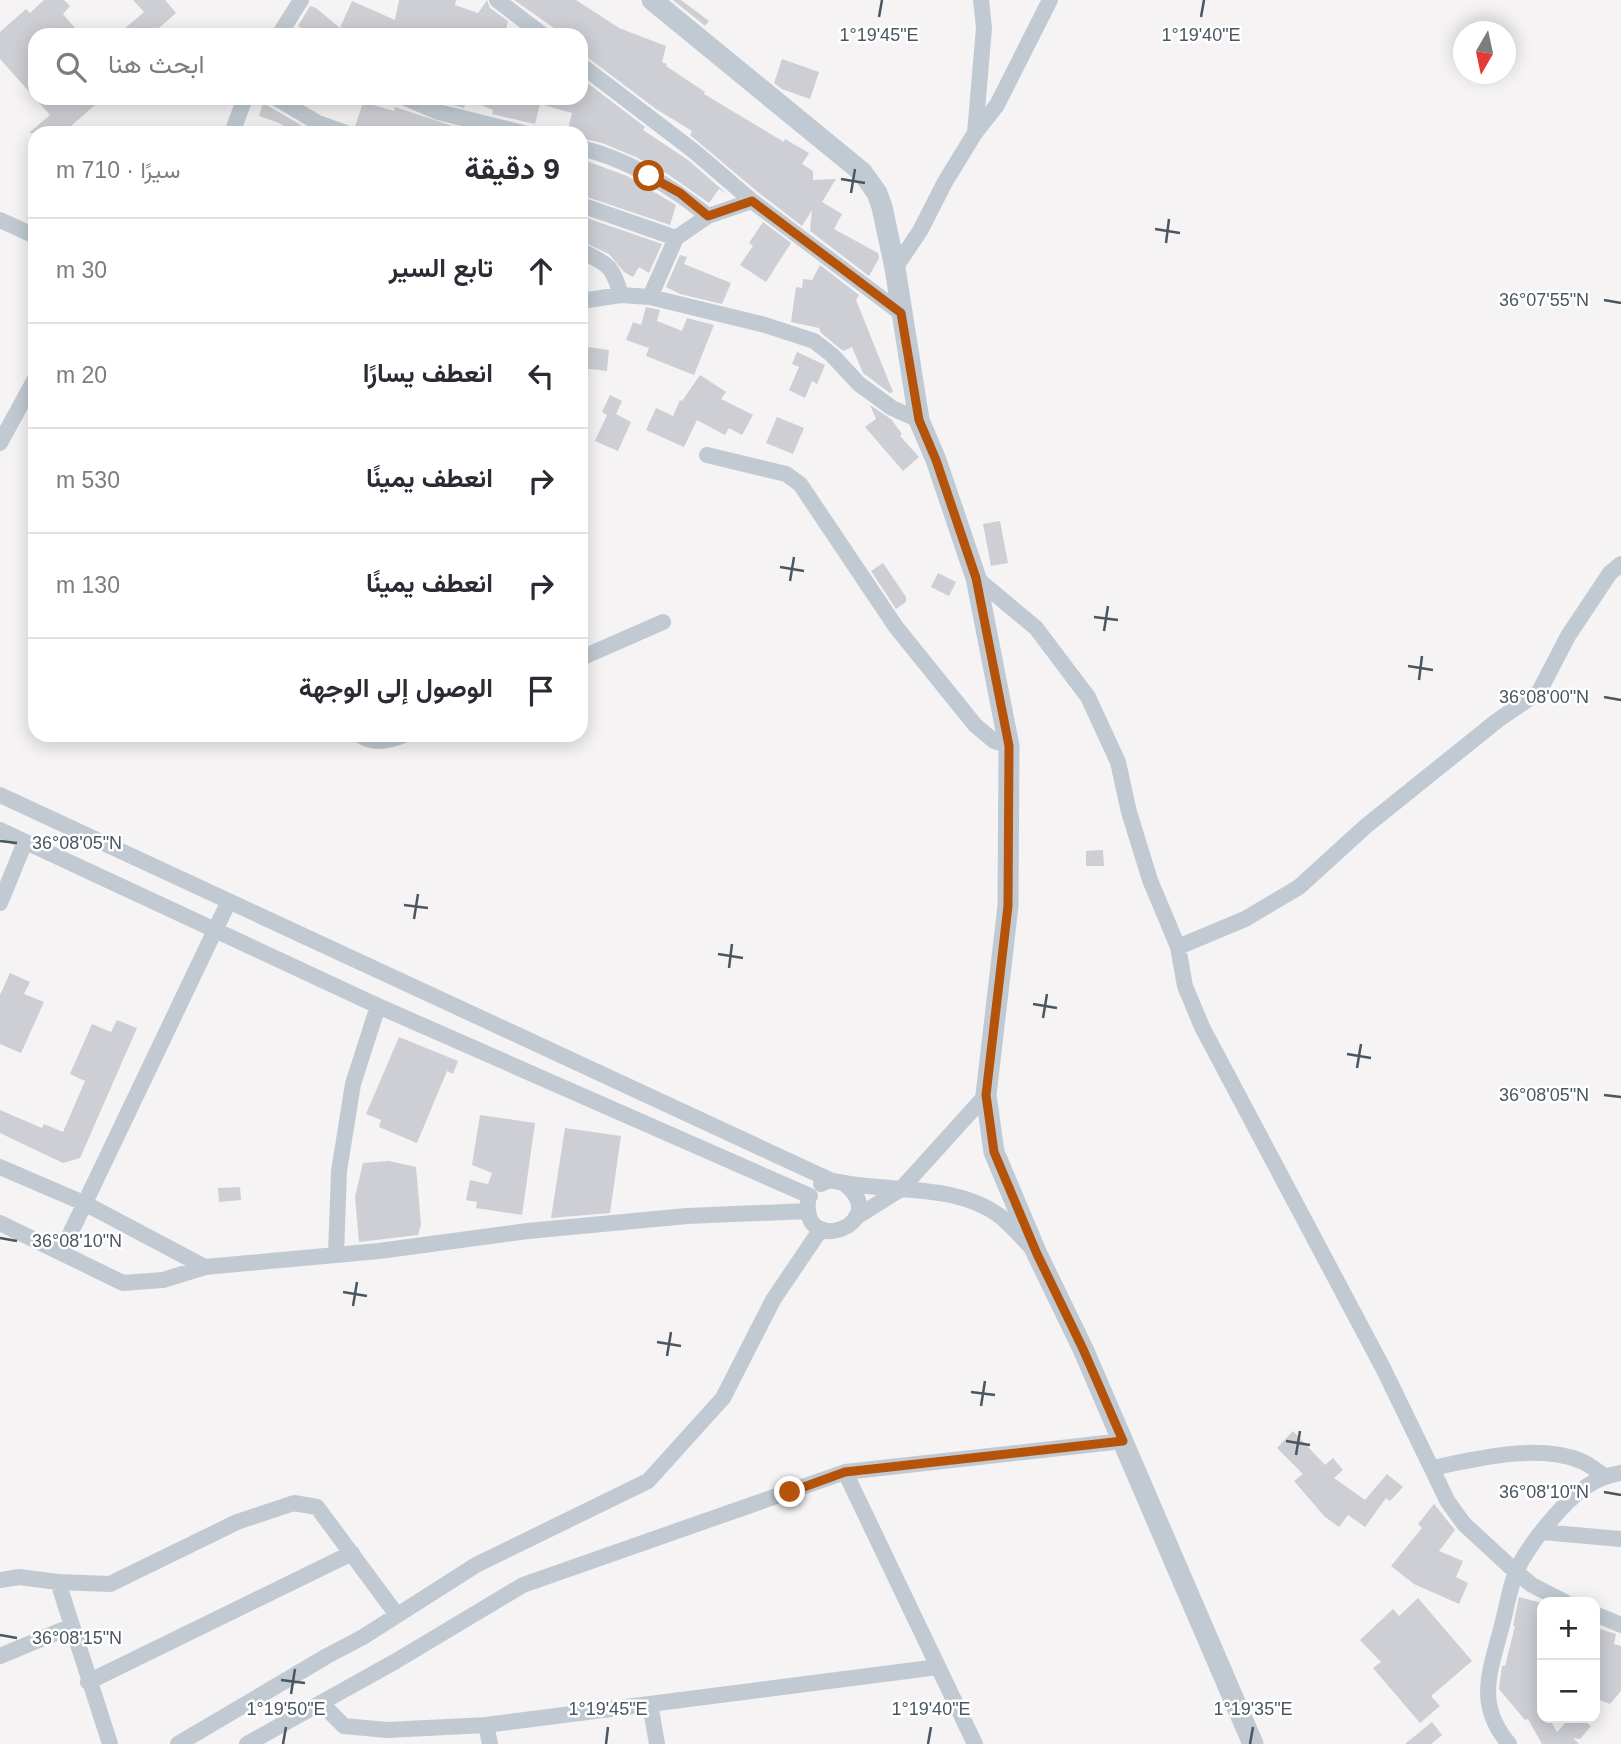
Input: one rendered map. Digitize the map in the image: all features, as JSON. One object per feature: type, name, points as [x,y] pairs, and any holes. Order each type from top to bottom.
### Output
[{"type":"street","points":[[286,28],[300,0]]},
{"type":"street","points":[[497,0],[533,28]]},
{"type":"street","points":[[652,0],[862,173],[877,193],[882,207],[895,268],[919,420],[936,460],[976,578],[1009,746],[1008,906],[986,1095],[994,1152],[1037,1254],[1083,1349],[1253,1744]]},
{"type":"street","points":[[975,133],[984,28],[981,0]]},
{"type":"street","points":[[895,268],[920,231],[945,182],[975,133],[997,105],[1049,0]]},
{"type":"street","points":[[588,70],[695,152],[752,201],[901,313]]},
{"type":"street","points":[[235,126],[242,105]]},
{"type":"street","points":[[288,105],[326,126]]},
{"type":"street","points":[[422,105],[438,112],[495,126]]},
{"type":"street","points":[[588,149],[680,193],[708,216]]},
{"type":"street","points":[[650,296],[676,238],[708,216],[752,201]]},
{"type":"street","points":[[588,207],[676,238]]},
{"type":"street","points":[[0,220],[28,233]]},
{"type":"street","points":[[588,254],[602,261],[614,272],[621,295]]},
{"type":"street","points":[[588,300],[621,295],[650,296],[765,325],[814,341],[832,355],[846,373],[875,396],[892,408],[919,420]]},
{"type":"street","points":[[0,443],[28,392]]},
{"type":"street","points":[[707,454],[786,474],[800,484],[896,627],[975,725],[994,741],[1009,746]]},
{"type":"street","points":[[1178,947],[1245,919],[1300,887],[1366,825],[1498,720],[1539,692],[1568,635],[1610,573],[1621,564]]},
{"type":"street","points":[[976,578],[1036,628],[1088,697],[1118,762],[1129,812],[1150,880],[1178,947],[1185,986],[1202,1027],[1383,1368],[1448,1502],[1464,1524],[1516,1572],[1532,1585],[1555,1597]]},
{"type":"street","points":[[588,655],[663,622]]},
{"type":"street","points":[[0,795],[838,1182],[856,1196],[858,1203],[855,1219]]},
{"type":"street","points":[[0,830],[809,1203]]},
{"type":"street","points":[[0,903],[25,842]]},
{"type":"street","points":[[61,1253],[229,901]]},
{"type":"street","points":[[336,1255],[339,1171],[353,1084],[378,1006]]},
{"type":"street","points":[[986,1095],[901,1189],[844,1229],[829,1232],[815,1225],[809,1203],[814,1189],[838,1182],[879,1185],[901,1189],[968,1199],[999,1216],[1037,1254]]},
{"type":"street","points":[[0,1167],[86,1204],[205,1267]]},
{"type":"street","points":[[0,1223],[123,1283],[163,1280],[205,1267],[809,1203]]},
{"type":"street","points":[[178,1744],[363,1637],[475,1565],[648,1480],[723,1398],[773,1300],[821,1229]]},
{"type":"street","points":[[247,1744],[523,1585],[845,1472],[1123,1441]]},
{"type":"street","points":[[1432,1468],[1483,1458],[1542,1453],[1583,1461],[1604,1476]]},
{"type":"street","points":[[845,1472],[975,1744]]},
{"type":"street","points":[[1509,1744],[1496,1729],[1491,1716],[1488,1679],[1516,1572],[1542,1532],[1584,1488],[1604,1476],[1621,1472]]},
{"type":"street","points":[[0,1580],[19,1577],[110,1584],[237,1522],[294,1503],[317,1507],[397,1615]]},
{"type":"street","points":[[1542,1532],[1621,1539]]},
{"type":"street","points":[[88,1682],[352,1553]]},
{"type":"street","points":[[58,1582],[110,1744]]},
{"type":"street","points":[[1600,1616],[1621,1625]]},
{"type":"street","points":[[0,1656],[72,1626]]},
{"type":"street","points":[[321,1703],[344,1726],[387,1730],[486,1725],[938,1667]]},
{"type":"street","points":[[650,1704],[657,1744]]},
{"type":"street","points":[[486,1725],[490,1744]]},
{"type":"building","points":[[44,0],[64,0],[70,6],[63,14],[75,28],[28,28],[28,90],[0,59],[0,32],[26,9],[30,13]]},
{"type":"building","points":[[133,0],[165,0],[176,13],[159,28],[125,28],[144,12]]},
{"type":"building","points":[[399,0],[456,0],[455,5],[478,13],[487,0],[490,8],[508,21],[506,28],[340,28],[352,1],[395,20]]},
{"type":"building","points":[[514,0],[576,0],[619,28],[666,46],[662,62],[667,64],[666,66],[705,92],[704,94],[784,142],[785,139],[809,153],[802,164],[813,171],[813,180],[836,179],[822,202],[842,214],[834,229],[878,253],[879,258],[869,276],[810,231],[812,210],[802,226],[690,135],[692,131],[656,109],[588,58],[588,28],[554,28]]},
{"type":"building","points":[[673,0],[681,0],[709,21],[705,26]]},
{"type":"building","points":[[310,6],[340,28],[298,26]]},
{"type":"building","points":[[782,59],[819,72],[810,99],[782,89],[774,83]]},
{"type":"building","points":[[588,83],[645,127],[643,130],[688,160],[727,194],[719,189],[709,203],[669,175],[636,157],[588,140],[588,126],[569,126],[572,113],[544,105],[588,105]]},
{"type":"building","points":[[41,105],[95,105],[71,126],[37,126],[50,115]]},
{"type":"building","points":[[262,105],[266,105],[301,125],[284,126],[259,116]]},
{"type":"building","points":[[362,105],[373,105],[394,111],[395,107],[453,126],[355,126]]},
{"type":"building","points":[[481,105],[540,105],[535,124],[492,114],[493,110]]},
{"type":"building","points":[[588,162],[627,176],[676,205],[670,225],[588,197]]},
{"type":"building","points":[[588,218],[662,244],[649,273],[639,267],[633,277],[624,272],[609,254],[588,244]]},
{"type":"building","points":[[763,222],[791,243],[766,282],[740,265],[753,246],[749,243]]},
{"type":"building","points":[[680,255],[687,257],[684,264],[731,283],[722,304],[680,294],[666,287]]},
{"type":"building","points":[[820,265],[859,295],[856,300],[893,392],[890,393],[863,373],[852,347],[843,351],[821,333],[819,328],[791,322],[796,287],[802,288],[803,279],[812,280]]},
{"type":"building","points":[[646,307],[660,310],[657,321],[682,331],[687,318],[714,325],[694,375],[646,356],[649,348],[626,340],[633,322],[641,325]]},
{"type":"building","points":[[588,347],[609,350],[607,371],[588,369]]},
{"type":"building","points":[[797,352],[825,365],[817,384],[812,381],[805,398],[789,390],[799,367],[792,364]]},
{"type":"building","points":[[700,375],[726,392],[721,399],[753,415],[742,435],[729,428],[725,435],[697,420],[684,447],[646,430],[656,408],[673,416],[680,400],[682,401]]},
{"type":"building","points":[[610,395],[622,401],[616,414],[631,422],[618,451],[595,441],[607,415],[602,412]]},
{"type":"building","points":[[870,405],[891,419],[902,434],[900,436],[919,457],[903,471],[865,427],[876,419]]},
{"type":"building","points":[[777,417],[804,428],[793,454],[766,443]]},
{"type":"building","points":[[1000,521],[1008,563],[991,566],[983,524]]},
{"type":"building","points":[[883,563],[906,597],[906,602],[896,609],[871,571]]},
{"type":"building","points":[[938,573],[956,582],[949,596],[931,587]]},
{"type":"building","points":[[1103,850],[1104,866],[1086,866],[1086,851]]},
{"type":"building","points":[[10,973],[30,982],[24,994],[44,1002],[21,1053],[0,1044],[0,995]]},
{"type":"building","points":[[117,1020],[137,1028],[80,1158],[63,1163],[0,1133],[0,1110],[42,1128],[44,1124],[63,1132],[85,1081],[70,1074],[92,1024],[111,1032]]},
{"type":"building","points":[[399,1037],[458,1061],[453,1074],[447,1071],[417,1143],[379,1127],[381,1120],[366,1114]]},
{"type":"building","points":[[480,1115],[535,1123],[522,1215],[476,1208],[477,1202],[466,1200],[470,1180],[488,1184],[492,1173],[472,1165]]},
{"type":"building","points":[[565,1128],[621,1136],[610,1213],[551,1218]]},
{"type":"building","points":[[389,1161],[416,1167],[421,1225],[418,1235],[359,1242],[355,1197],[363,1163]]},
{"type":"building","points":[[240,1187],[241,1200],[219,1202],[218,1188]]},
{"type":"building","points":[[1293,1431],[1325,1465],[1333,1458],[1343,1470],[1334,1478],[1365,1500],[1387,1474],[1403,1487],[1390,1501],[1386,1498],[1365,1527],[1348,1515],[1339,1527],[1325,1517],[1294,1481],[1303,1474],[1277,1448]]},
{"type":"building","points":[[1434,1504],[1455,1530],[1439,1551],[1463,1561],[1456,1577],[1468,1583],[1459,1604],[1414,1584],[1391,1566],[1422,1528],[1418,1524]]},
{"type":"building","points":[[1519,1597],[1537,1602],[1537,1723],[1552,1723],[1557,1732],[1565,1723],[1587,1723],[1591,1726],[1580,1739],[1573,1738],[1579,1744],[1542,1744],[1528,1719],[1525,1720],[1499,1689]]},
{"type":"building","points":[[1418,1598],[1472,1661],[1431,1696],[1440,1706],[1420,1723],[1373,1668],[1381,1662],[1360,1640],[1393,1609],[1399,1616]]},
{"type":"building","points":[[1600,1629],[1616,1634],[1614,1644],[1621,1646],[1621,1691],[1610,1704],[1600,1700]]},
{"type":"building","points":[[1432,1722],[1442,1735],[1431,1744],[1405,1744]]},
{"type":"route","points":[[649,176],[680,193],[708,216],[752,201],[901,313],[919,420],[936,460],[976,578],[1009,746],[1008,906],[986,1095],[994,1152],[1037,1254],[1123,1441],[845,1472],[790,1492]]}]
